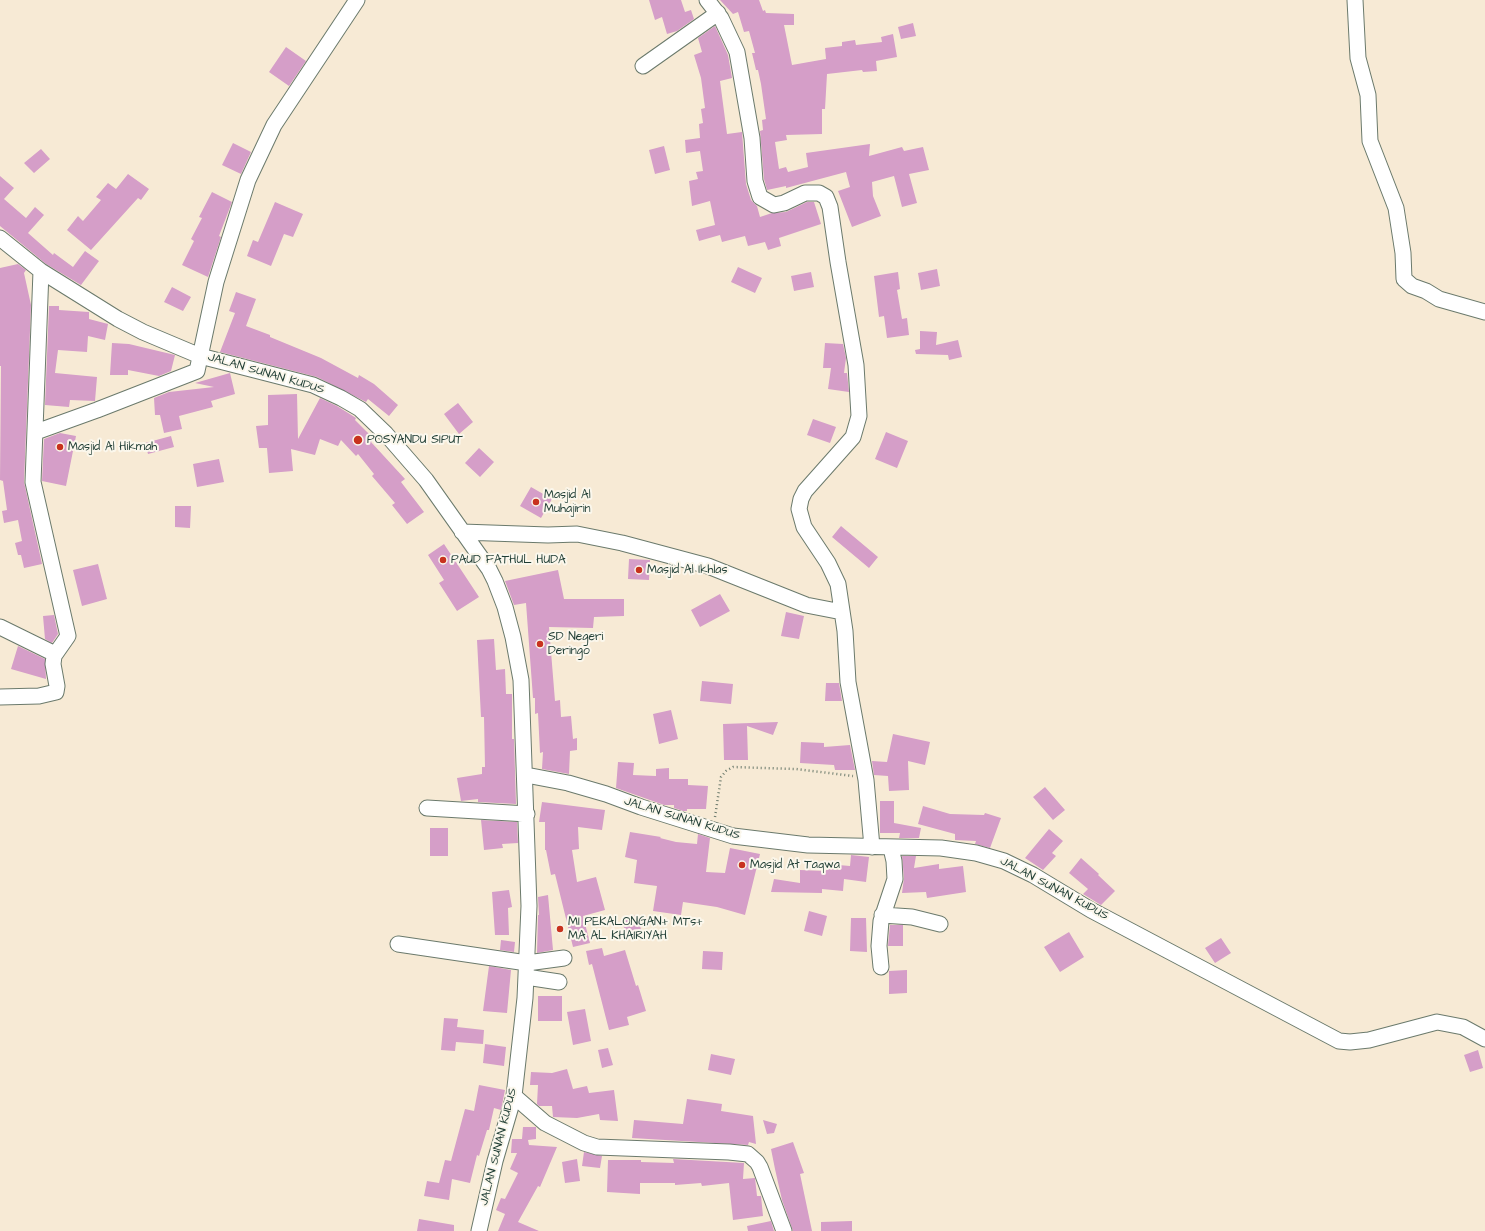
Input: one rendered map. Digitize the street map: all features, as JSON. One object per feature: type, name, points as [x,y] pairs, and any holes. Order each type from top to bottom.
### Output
[{"type":"street","points":[[36,432],[197,371],[216,282],[248,180],[274,125],[357,0]]},
{"type":"street","points":[[707,0],[718,12],[737,52],[752,138],[755,181],[760,197],[766,202],[774,205],[784,203],[805,193],[819,193],[826,197],[830,207],[856,366],[859,416],[853,437],[805,491],[801,499],[799,509],[804,527],[834,574],[838,584],[848,682],[865,777],[872,847]]},
{"type":"street","points":[[1356,0],[1358,58],[1368,95],[1369,136],[1396,208],[1403,253],[1404,279],[1412,286],[1426,291],[1439,299],[1485,312]]},
{"type":"street","points":[[642,66],[718,12]]},
{"type":"street","name":"JALAN SUNAN KUDUS","points":[[0,238],[41,272],[118,319],[143,332],[200,356],[313,385],[353,404],[381,429],[426,480],[495,581],[511,630],[521,680],[526,775],[529,906],[526,970],[514,1096],[495,1162],[479,1231]]},
{"type":"street","points":[[0,697],[39,696],[56,692],[57,686],[53,664],[55,654],[68,636],[33,482],[41,272]]},
{"type":"street","points":[[462,532],[548,535],[577,534],[622,543],[708,566],[806,605],[842,612]]},
{"type":"street","points":[[0,627],[55,654]]},
{"type":"street","name":"JALAN SUNAN KUDUS","points":[[526,775],[568,783],[606,794],[641,807],[733,836],[808,845],[960,849],[1004,861],[1058,889],[1091,910],[1339,1041],[1350,1042],[1369,1040],[1437,1022],[1458,1026],[1485,1038]]},
{"type":"street","points":[[427,808],[527,814]]},
{"type":"street","points":[[881,967],[880,946],[882,915],[895,879],[894,861],[891,848]]},
{"type":"street","points":[[882,915],[912,917],[940,924]]},
{"type":"street","points":[[398,944],[526,970],[559,982]]},
{"type":"street","points":[[526,970],[564,958]]},
{"type":"street","points":[[514,1096],[545,1123],[584,1143],[597,1147],[748,1154],[760,1167],[784,1231]]},
{"type":"path","points":[[714,830],[721,777],[729,769],[737,767],[796,769],[865,777]]},
{"type":"building","points":[[649,0],[681,0],[685,12],[691,10],[694,19],[677,31],[667,34],[662,17],[655,20]]},
{"type":"building","points":[[720,0],[759,0],[763,11],[765,10],[766,13],[794,14],[794,25],[784,25],[792,65],[826,59],[825,48],[842,46],[842,42],[855,40],[856,45],[882,42],[881,37],[893,34],[897,57],[876,61],[877,71],[863,72],[862,70],[827,74],[825,109],[822,109],[822,134],[786,135],[787,140],[775,142],[779,169],[786,167],[788,172],[808,167],[806,153],[870,144],[869,156],[902,147],[904,151],[923,147],[929,170],[909,174],[917,203],[902,207],[894,176],[872,182],[873,196],[881,216],[852,227],[838,191],[850,187],[846,172],[786,188],[786,186],[767,190],[764,179],[760,131],[763,130],[762,120],[766,119],[761,84],[752,53],[755,53],[749,31],[744,32],[738,12],[733,14]]},
{"type":"building","points":[[913,23],[916,36],[901,39],[898,27]]},
{"type":"building","points":[[715,26],[728,55],[732,78],[720,81],[727,134],[742,132],[746,184],[751,200],[757,206],[760,217],[772,213],[786,212],[807,202],[814,202],[821,224],[779,238],[781,246],[768,250],[765,242],[748,246],[745,236],[722,242],[720,235],[699,241],[696,230],[715,225],[710,201],[692,206],[689,181],[698,179],[696,172],[703,171],[700,151],[686,153],[685,140],[700,138],[699,124],[703,123],[701,109],[705,108],[701,78],[694,55],[702,52],[698,38]]},
{"type":"building","points":[[286,47],[306,61],[289,86],[269,72]]},
{"type":"building","points":[[233,143],[251,152],[241,174],[222,165]]},
{"type":"building","points":[[664,146],[670,170],[655,174],[649,150]]},
{"type":"building","points":[[41,149],[50,159],[34,173],[24,163]]},
{"type":"building","points":[[128,174],[149,189],[141,200],[138,198],[91,250],[67,230],[78,216],[83,221],[101,200],[96,197],[108,183],[116,189]]},
{"type":"building","points":[[0,176],[14,188],[4,199],[26,218],[35,207],[44,215],[28,233],[53,255],[54,253],[73,267],[85,251],[99,261],[81,285],[46,264],[0,226]]},
{"type":"building","points":[[212,192],[232,202],[219,236],[221,237],[208,277],[182,265],[194,241],[191,239],[202,218],[199,217]]},
{"type":"building","points":[[275,202],[303,214],[293,237],[284,234],[271,266],[247,256],[253,240],[258,242]]},
{"type":"building","points":[[18,264],[26,270],[24,273],[31,305],[24,482],[42,564],[24,568],[21,555],[18,555],[15,543],[22,541],[18,520],[4,523],[2,511],[7,510],[3,481],[0,480],[0,268]]},
{"type":"building","points":[[738,267],[762,278],[755,293],[731,282]]},
{"type":"building","points":[[937,269],[940,286],[921,290],[918,273]]},
{"type":"building","points":[[811,272],[814,287],[794,291],[791,276]]},
{"type":"building","points":[[898,272],[900,289],[897,290],[902,319],[907,318],[909,335],[887,338],[884,316],[879,317],[874,276]]},
{"type":"building","points":[[172,287],[191,297],[183,311],[164,302]]},
{"type":"building","points":[[236,292],[256,299],[246,326],[321,358],[358,378],[359,375],[374,384],[398,405],[389,416],[368,399],[366,402],[317,377],[220,352],[235,313],[229,311]]},
{"type":"building","points":[[49,306],[59,306],[59,310],[89,312],[89,319],[108,324],[105,340],[88,336],[87,352],[58,350],[55,373],[97,377],[95,401],[70,400],[69,407],[45,405]]},
{"type":"building","points":[[920,331],[937,332],[936,345],[958,340],[962,357],[949,360],[948,355],[916,354],[915,350],[920,349]]},
{"type":"building","points":[[112,343],[129,344],[175,355],[171,371],[159,376],[128,370],[128,375],[110,375]]},
{"type":"building","points":[[825,343],[843,344],[846,358],[844,373],[847,373],[849,392],[828,389],[831,368],[823,368]]},
{"type":"building","points":[[230,373],[235,394],[211,401],[213,407],[179,416],[182,429],[164,433],[160,415],[155,415],[154,398],[169,392],[214,387],[195,383]]},
{"type":"building","points":[[297,394],[298,439],[320,398],[337,406],[356,418],[355,420],[374,439],[371,442],[405,479],[401,482],[424,512],[407,524],[392,505],[395,503],[372,476],[374,474],[358,454],[356,456],[341,440],[338,446],[320,439],[315,455],[291,449],[293,471],[269,473],[267,448],[259,448],[256,426],[268,425],[268,395]]},
{"type":"building","points":[[458,403],[473,422],[459,434],[444,414]]},
{"type":"building","points":[[813,419],[836,427],[830,443],[807,435]]},
{"type":"building","points":[[886,432],[908,441],[897,468],[875,459]]},
{"type":"building","points":[[60,433],[76,436],[66,486],[42,481],[44,439]]},
{"type":"building","points":[[171,436],[174,447],[148,454],[145,443]]},
{"type":"building","points":[[479,448],[494,462],[480,477],[465,463]]},
{"type":"building","points":[[219,459],[224,482],[197,487],[193,464]]},
{"type":"building","name":"Masjid Al Muhajirin","points":[[531,487],[552,499],[541,518],[520,506]]},
{"type":"building","points":[[175,506],[191,506],[190,528],[175,527]]},
{"type":"building","points":[[841,526],[878,557],[869,568],[832,537]]},
{"type":"building","points":[[444,544],[479,597],[457,611],[439,583],[444,580],[428,555]]},
{"type":"building","name":"Masjid Al Ikhlas","points":[[629,559],[650,560],[649,580],[628,579]]},
{"type":"building","points":[[98,564],[107,599],[82,606],[73,570]]},
{"type":"building","points":[[558,570],[564,599],[624,599],[624,616],[594,617],[593,628],[549,627],[555,701],[560,700],[561,717],[571,716],[573,739],[577,738],[577,750],[570,751],[569,774],[542,769],[543,752],[540,753],[538,713],[535,714],[535,698],[533,698],[526,603],[514,605],[505,581]]},
{"type":"building","points":[[720,594],[730,611],[700,627],[691,610]]},
{"type":"building","points":[[786,612],[804,616],[799,639],[781,636]]},
{"type":"building","points":[[54,615],[58,634],[52,643],[45,639],[43,616]]},
{"type":"building","points":[[494,639],[496,670],[505,669],[506,694],[512,694],[512,739],[514,739],[516,804],[478,802],[478,799],[461,801],[457,778],[482,774],[482,767],[485,767],[484,717],[481,717],[477,640]]},
{"type":"building","points":[[18,646],[45,659],[46,679],[11,669]]},
{"type":"building","points":[[702,681],[733,684],[731,704],[700,701]]},
{"type":"building","points":[[826,683],[839,683],[842,701],[825,701]]},
{"type":"building","points":[[671,710],[678,739],[659,744],[653,714]]},
{"type":"building","points":[[778,722],[773,735],[747,726],[748,760],[724,760],[723,724]]},
{"type":"building","points":[[893,734],[930,742],[925,765],[908,761],[909,790],[889,791],[888,776],[874,775],[872,761],[887,762]]},
{"type":"building","points":[[801,742],[824,743],[824,747],[850,745],[855,770],[835,770],[834,765],[800,763]]},
{"type":"building","points":[[618,762],[634,763],[633,775],[656,776],[656,769],[669,768],[669,779],[688,779],[688,785],[708,786],[706,809],[687,809],[687,811],[683,811],[674,808],[674,805],[664,805],[616,788]]},
{"type":"building","points":[[1045,787],[1065,810],[1053,820],[1033,797]]},
{"type":"building","points":[[880,801],[894,801],[894,823],[921,828],[919,838],[899,838],[900,833],[880,833]]},
{"type":"building","points":[[542,802],[605,810],[602,830],[578,827],[579,849],[572,850],[577,882],[596,877],[605,910],[583,916],[590,943],[573,947],[555,874],[551,875],[545,850],[545,822],[539,822]]},
{"type":"building","points":[[923,806],[950,814],[984,815],[985,813],[1001,818],[990,848],[975,844],[976,841],[955,840],[955,834],[918,824]]},
{"type":"building","points":[[481,820],[517,822],[518,843],[502,844],[503,848],[484,850]]},
{"type":"building","points":[[430,828],[448,828],[448,856],[430,856]]},
{"type":"building","points":[[1049,829],[1063,841],[1052,853],[1056,856],[1043,870],[1025,858]]},
{"type":"building","points":[[630,832],[661,837],[660,838],[676,842],[697,844],[698,834],[710,838],[706,872],[725,873],[730,848],[760,854],[745,915],[717,907],[683,902],[681,915],[653,911],[657,886],[634,883],[637,860],[625,857]]},
{"type":"building","points":[[851,855],[869,857],[866,882],[844,879],[843,891],[822,889],[822,893],[771,892],[774,879],[800,883],[800,870],[826,871],[827,864],[850,866]]},
{"type":"building","points":[[902,856],[916,856],[914,868],[939,864],[939,869],[963,866],[966,892],[927,898],[926,892],[902,893],[904,878]]},
{"type":"building","points":[[1081,858],[1115,891],[1101,905],[1083,894],[1088,889],[1069,873]]},
{"type":"building","points":[[509,890],[512,907],[508,908],[509,935],[495,935],[492,892]]},
{"type":"building","points":[[548,895],[553,950],[537,953],[539,915],[538,897]]},
{"type":"building","points":[[809,911],[827,916],[822,936],[804,931]]},
{"type":"building","points":[[638,915],[641,930],[625,933],[622,918]]},
{"type":"building","points":[[851,918],[866,918],[867,952],[850,951]]},
{"type":"building","points":[[890,925],[903,925],[903,946],[888,946]]},
{"type":"building","points":[[1069,932],[1084,957],[1060,972],[1044,947]]},
{"type":"building","points":[[1221,938],[1231,953],[1215,963],[1205,948]]},
{"type":"building","points":[[501,940],[515,942],[514,952],[500,950]]},
{"type":"building","points":[[602,948],[604,956],[625,950],[636,986],[638,985],[646,1011],[627,1017],[629,1025],[609,1030],[592,964],[589,965],[586,951]]},
{"type":"building","points":[[703,951],[723,952],[722,970],[702,969]]},
{"type":"building","points":[[489,966],[511,970],[507,1013],[483,1011]]},
{"type":"building","points":[[907,970],[907,993],[889,994],[889,971]]},
{"type":"building","points":[[538,996],[562,996],[562,1021],[538,1021]]},
{"type":"building","points":[[585,1009],[591,1041],[573,1045],[567,1012]]},
{"type":"building","points":[[444,1018],[458,1019],[457,1027],[484,1030],[483,1044],[456,1042],[455,1051],[441,1050]]},
{"type":"building","points":[[485,1044],[506,1047],[504,1066],[483,1063]]},
{"type":"building","points":[[608,1048],[613,1065],[602,1068],[598,1050]]},
{"type":"building","points":[[1478,1050],[1483,1068],[1470,1072],[1464,1055]]},
{"type":"building","points":[[711,1054],[735,1059],[731,1075],[708,1070]]},
{"type":"building","points":[[567,1069],[573,1089],[587,1086],[589,1093],[614,1090],[618,1121],[600,1120],[599,1114],[577,1118],[553,1117],[552,1106],[539,1106],[537,1104],[538,1085],[530,1085],[531,1072],[552,1073]]},
{"type":"building","points":[[479,1085],[505,1090],[501,1110],[494,1108],[489,1130],[487,1130],[479,1156],[477,1155],[470,1183],[452,1179],[449,1200],[424,1196],[427,1181],[439,1183],[445,1160],[451,1161],[465,1109],[474,1111]]},
{"type":"building","points":[[687,1099],[722,1104],[721,1111],[753,1116],[756,1144],[749,1142],[748,1145],[632,1138],[634,1120],[683,1124]]},
{"type":"building","points":[[763,1120],[777,1124],[774,1133],[767,1134]]},
{"type":"building","points":[[523,1127],[536,1127],[536,1139],[528,1140],[529,1145],[557,1147],[540,1187],[538,1186],[518,1222],[539,1231],[498,1231],[505,1214],[496,1210],[501,1198],[505,1199],[518,1173],[510,1169],[517,1153],[511,1153],[512,1139],[522,1139]]},
{"type":"building","points":[[793,1142],[804,1173],[800,1174],[812,1231],[793,1231],[782,1200],[775,1169],[771,1149]]},
{"type":"building","points":[[584,1152],[602,1156],[600,1168],[582,1166]]},
{"type":"building","points":[[577,1159],[580,1181],[565,1183],[562,1162]]},
{"type":"building","points":[[673,1159],[744,1163],[743,1179],[755,1178],[757,1196],[761,1196],[763,1216],[733,1220],[729,1183],[702,1186],[701,1183],[675,1185],[675,1183],[640,1183],[640,1194],[607,1192],[608,1160],[641,1160],[641,1162],[674,1163]]},
{"type":"building","points":[[419,1219],[454,1225],[454,1231],[417,1231]]},
{"type":"building","points":[[771,1221],[774,1231],[748,1231],[747,1226]]},
{"type":"building","points":[[852,1221],[852,1231],[821,1231],[821,1222]]},
{"type":"place","name":"POSYANDU SIPUT","points":[[358,440]]},
{"type":"place","name":"Masjid Al Hikmah","points":[[60,447]]},
{"type":"place","name":"Masjid Al Muhajirin","points":[[536,502]]},
{"type":"place","name":"PAUD FATHUL HUDA","points":[[443,560]]},
{"type":"place","name":"Masjid Al Ikhlas","points":[[639,570]]},
{"type":"place","name":"SD Negeri Deringo","points":[[540,644]]},
{"type":"place","name":"Masjid At Taqwa","points":[[742,865]]},
{"type":"place","name":"MI PEKALONGAN+ MTs+ MA AL KHAIRIYAH","points":[[560,929]]}]
